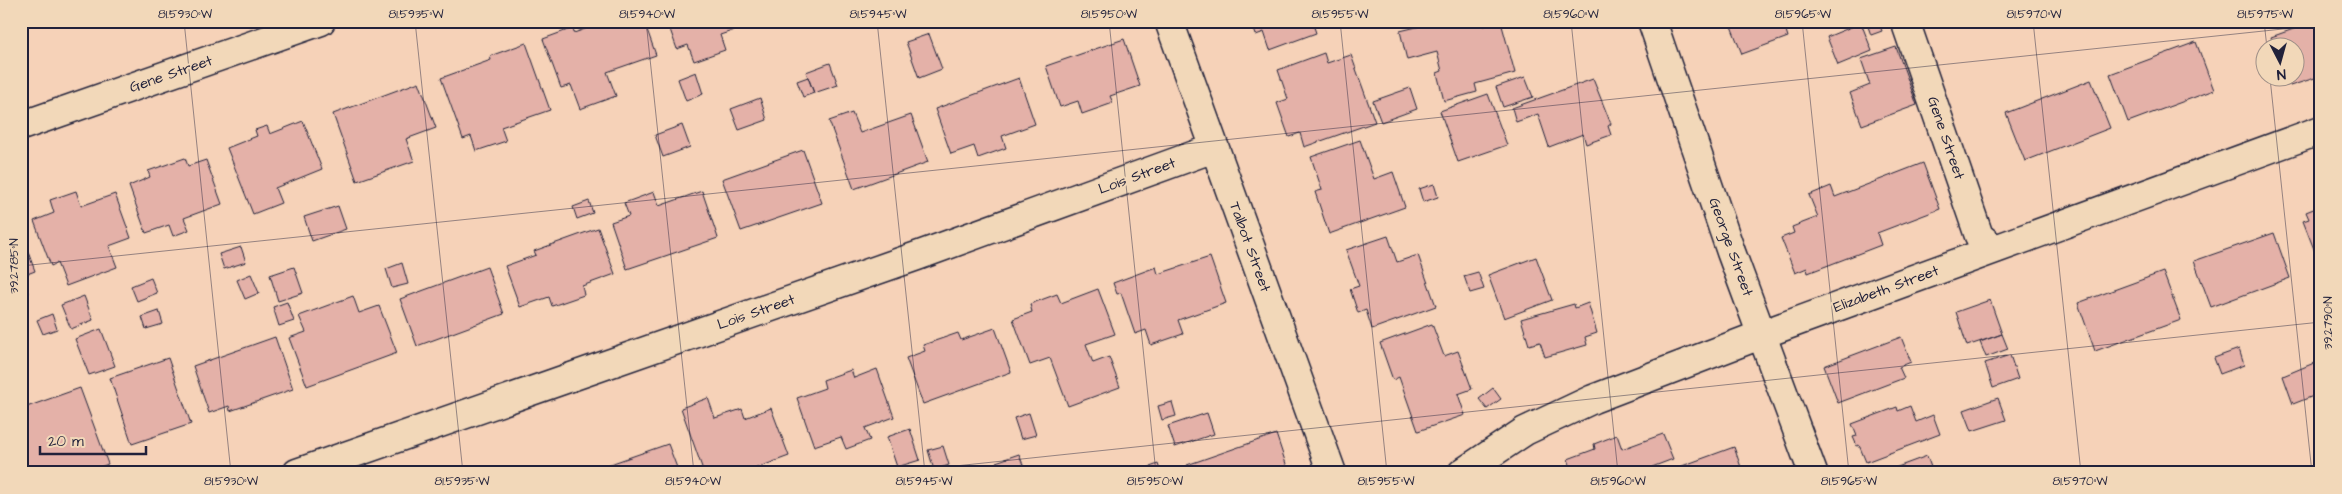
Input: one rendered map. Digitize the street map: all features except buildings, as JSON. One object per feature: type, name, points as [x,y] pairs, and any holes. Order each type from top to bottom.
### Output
[{"type":"street","name":"Gene Street","points":[[21,126],[321,21]]},
{"type":"street","name":"Talbot Street","points":[[1168,21],[1332,473]]},
{"type":"street","name":"George Street","points":[[1652,21],[1731,252],[1813,473]]},
{"type":"street","name":"Gene Street","points":[[1905,21],[1979,236],[1995,249]]},
{"type":"street","name":"Elizabeth Street","points":[[1462,473],[1525,431],[1594,399],[1763,334],[2321,130]]},
{"type":"street","name":"Lois Street","points":[[297,473],[917,256],[1214,148]]}]
